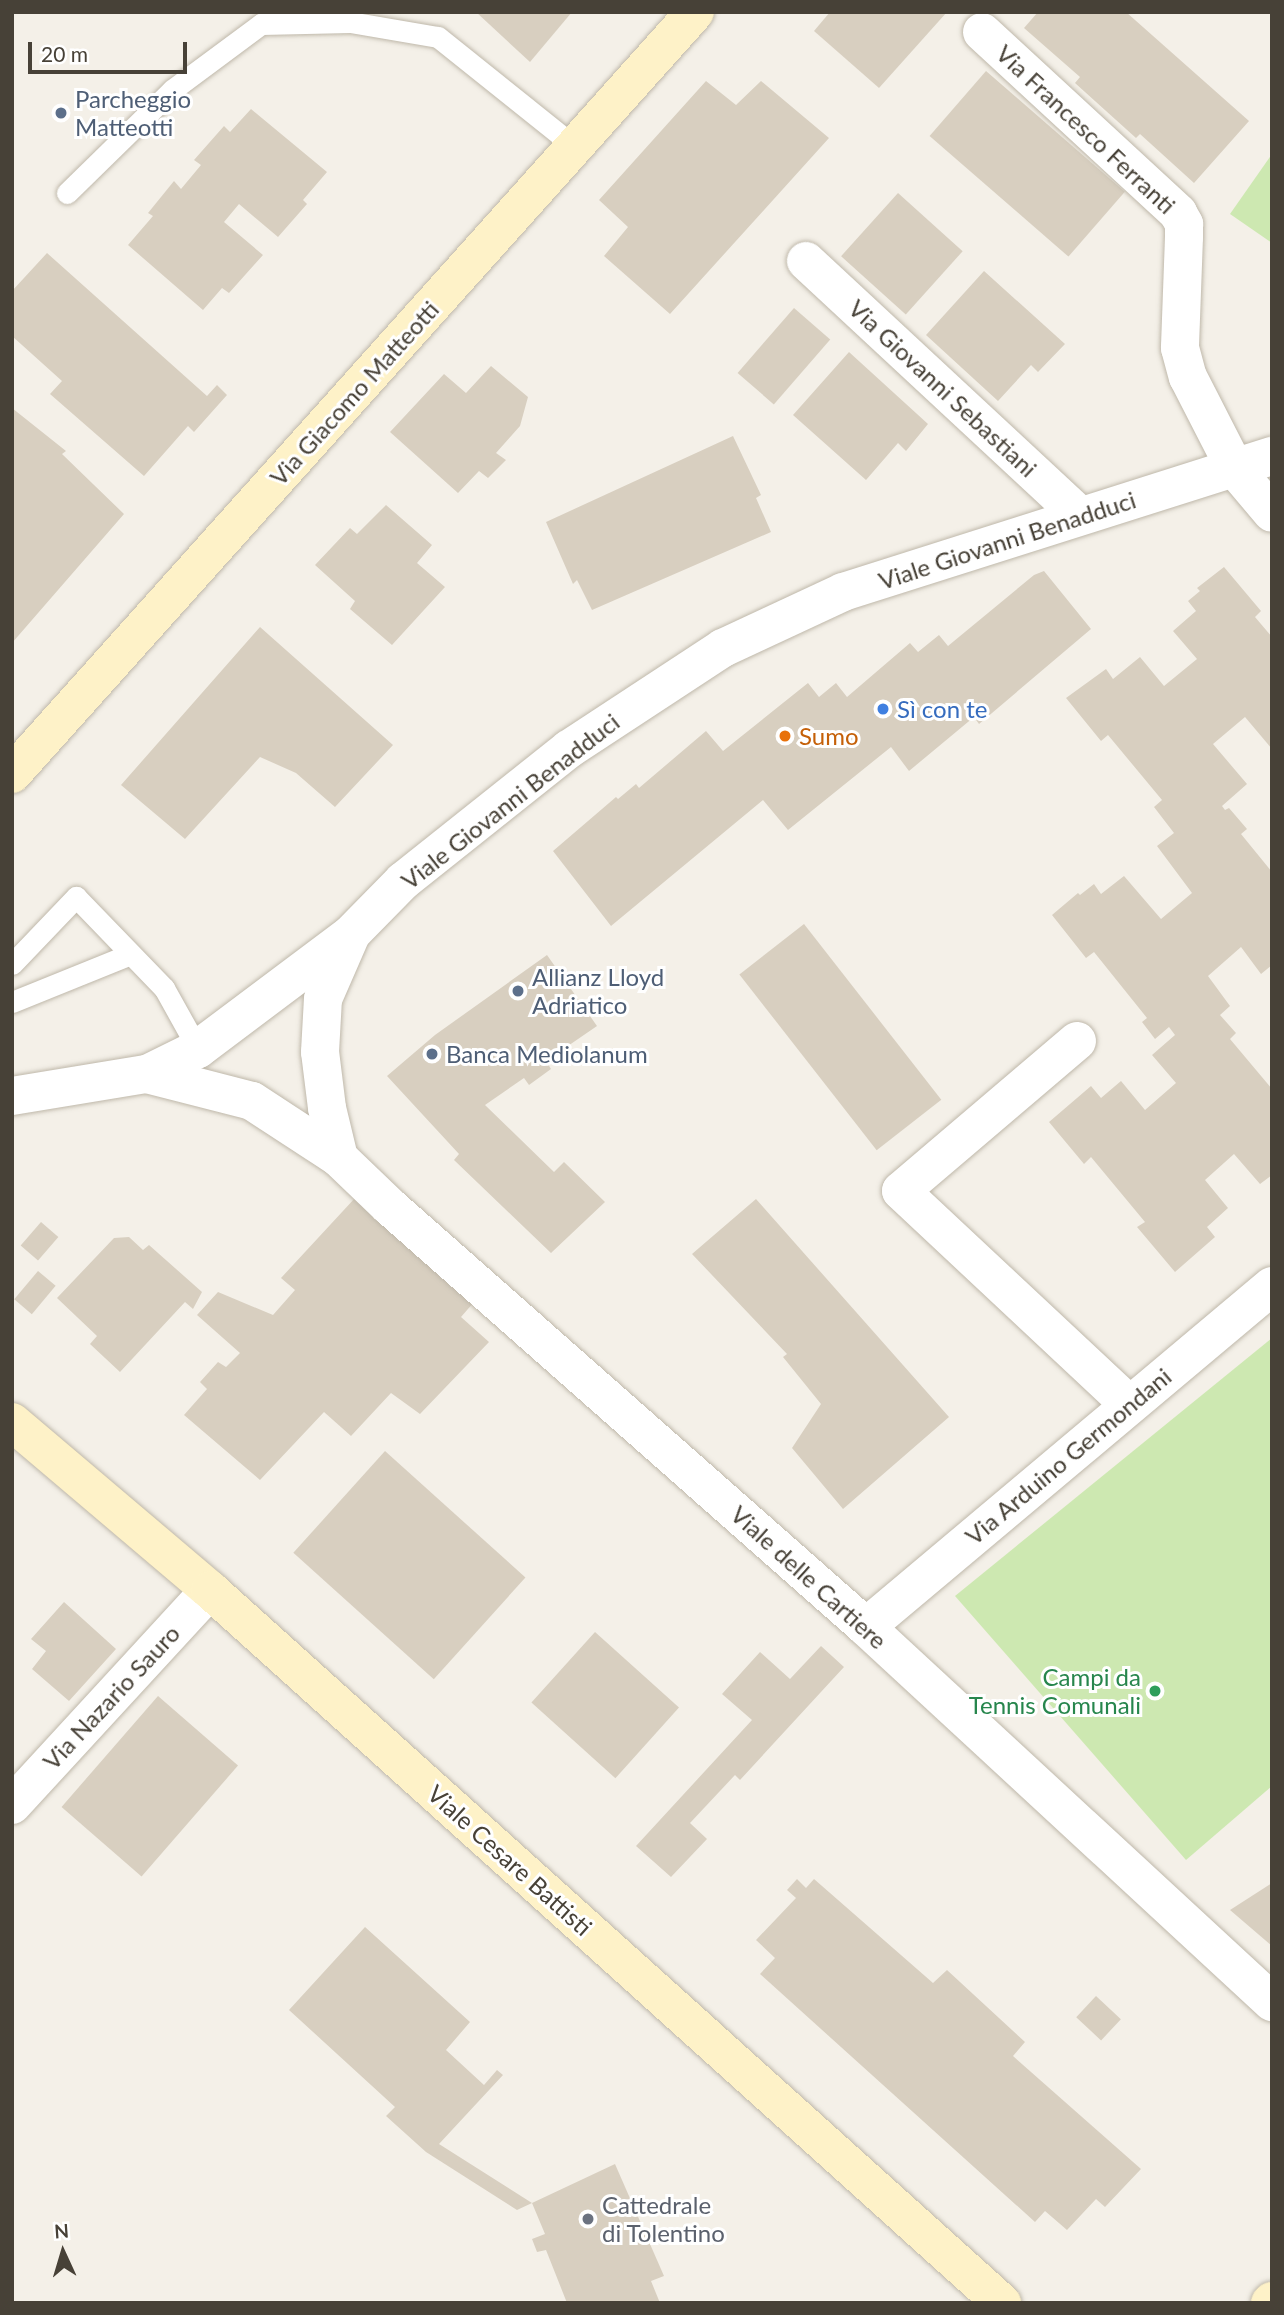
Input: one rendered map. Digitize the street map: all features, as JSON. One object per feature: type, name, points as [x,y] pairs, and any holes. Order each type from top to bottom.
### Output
[{"type":"street","name":"Via Giacomo Matteotti","points":[[12,774],[695,12]]},
{"type":"street","name":"Via Francesco Ferranti","points":[[982,32],[1178,213],[1184,224],[1180,348],[1200,404],[1235,469],[1272,513]]},
{"type":"street","name":"Via Giovanni Sebastiani","points":[[806,261],[1079,515]]},
{"type":"street","name":"Viale Giovanni Benadduci","points":[[12,1096],[147,1074],[198,1049],[350,934],[403,881],[569,749],[723,648],[843,592],[1272,456]]},
{"type":"street","points":[[340,1158],[327,1108],[320,1052],[323,999],[350,934]]},
{"type":"street","points":[[1077,1041],[901,1191],[1129,1404]]},
{"type":"street","name":"Viale delle Cartiere","points":[[147,1074],[251,1101],[340,1158],[389,1206],[866,1627],[1272,2003]]},
{"type":"street","name":"Via Arduino Germondani","points":[[866,1627],[1272,1286]]},
{"type":"street","name":"Viale Cesare Battisti","points":[[12,1422],[210,1590],[1002,2303]]},
{"type":"street","name":"Via Nazario Sauro","points":[[12,1805],[210,1590]]},
{"type":"lane","points":[[67,193],[172,90],[261,24],[350,22],[438,37],[574,146]]},
{"type":"lane","points":[[12,964],[76,897],[164,988],[198,1049]]},
{"type":"lane","points":[[12,1002],[131,954]]},
{"type":"green space","points":[[1272,154],[1272,243],[1230,214]]},
{"type":"green space","name":"Campi da Tennis Comunali","points":[[1272,1338],[1272,1786],[1186,1860],[955,1596]]},
{"type":"building","points":[[476,12],[572,12],[530,62]]},
{"type":"building","points":[[830,12],[947,12],[879,88],[814,31]]},
{"type":"building","points":[[1038,12],[1126,12],[1249,121],[1194,183],[1140,134],[1136,138],[1075,83],[1080,77],[1024,28]]},
{"type":"building","points":[[986,71],[1125,192],[1068,257],[930,136]]},
{"type":"building","points":[[706,81],[736,105],[761,81],[829,138],[670,314],[604,256],[628,227],[599,200]]},
{"type":"building","points":[[251,109],[327,172],[303,200],[307,204],[278,237],[239,204],[224,222],[263,255],[229,293],[222,288],[203,310],[128,245],[153,216],[148,213],[174,181],[181,189],[201,165],[194,160],[224,126],[230,132]]},
{"type":"building","points":[[898,193],[963,251],[906,314],[841,256]]},
{"type":"building","points":[[47,253],[207,396],[217,385],[227,395],[194,432],[188,426],[144,476],[50,394],[62,381],[12,336],[12,291]]},
{"type":"building","points":[[984,271],[1065,344],[1038,372],[1031,365],[998,401],[926,335]]},
{"type":"building","points":[[794,308],[830,339],[774,404],[738,373]]},
{"type":"building","points":[[849,352],[928,424],[906,451],[898,443],[866,480],[793,415]]},
{"type":"building","points":[[491,366],[528,397],[520,426],[496,453],[506,460],[488,478],[479,471],[458,493],[390,432],[444,374],[466,393]]},
{"type":"building","points":[[12,408],[66,451],[62,454],[124,514],[12,643]]},
{"type":"building","points":[[733,436],[761,495],[756,498],[771,532],[592,610],[577,580],[573,584],[546,522]]},
{"type":"building","points":[[386,505],[432,545],[417,563],[445,587],[392,645],[350,609],[355,601],[315,565],[350,528],[357,534]]},
{"type":"building","points":[[1224,567],[1261,611],[1255,617],[1272,637],[1272,749],[1245,717],[1213,744],[1247,784],[1222,806],[1225,810],[1229,808],[1247,829],[1241,834],[1272,872],[1272,965],[1261,974],[1241,947],[1208,976],[1230,1006],[1220,1015],[1236,1033],[1230,1039],[1272,1089],[1272,1175],[1260,1184],[1234,1154],[1205,1180],[1228,1208],[1207,1227],[1215,1237],[1175,1272],[1137,1227],[1145,1222],[1091,1157],[1084,1164],[1049,1122],[1091,1086],[1101,1098],[1121,1081],[1145,1110],[1176,1083],[1152,1055],[1175,1035],[1169,1027],[1155,1039],[1142,1022],[1147,1018],[1094,952],[1086,958],[1052,915],[1078,893],[1080,895],[1094,884],[1101,894],[1124,876],[1161,919],[1192,893],[1157,846],[1174,833],[1154,807],[1162,800],[1108,735],[1101,741],[1066,698],[1106,669],[1113,679],[1140,657],[1164,686],[1197,659],[1173,631],[1196,611],[1188,601],[1200,591],[1197,588]]},
{"type":"building","points":[[1044,571],[1091,629],[979,724],[974,717],[909,771],[891,747],[788,830],[763,800],[611,926],[553,851],[616,797],[618,799],[636,784],[639,788],[706,731],[723,751],[808,683],[819,697],[836,683],[847,697],[910,643],[918,652],[939,635],[948,646],[1034,575]]},
{"type":"building","points":[[260,627],[393,745],[335,807],[296,773],[260,757],[185,839],[121,785]]},
{"type":"building","points":[[804,924],[941,1100],[877,1150],[739,974]]},
{"type":"building","points":[[547,955],[597,1026],[546,1061],[551,1069],[529,1085],[524,1078],[485,1105],[554,1172],[564,1162],[605,1202],[551,1253],[454,1160],[459,1154],[387,1076],[435,1035]]},
{"type":"building","points":[[355,1198],[481,1294],[461,1317],[489,1342],[420,1414],[391,1393],[351,1436],[324,1412],[260,1480],[184,1415],[207,1389],[200,1382],[218,1362],[226,1367],[240,1353],[197,1315],[218,1292],[273,1315],[295,1290],[281,1278]]},
{"type":"building","points":[[756,1199],[949,1417],[843,1509],[792,1448],[821,1404],[783,1357],[787,1354],[692,1254]]},
{"type":"building","points":[[41,1222],[58,1237],[38,1260],[21,1245]]},
{"type":"building","points":[[129,1237],[143,1250],[149,1245],[202,1292],[193,1309],[185,1302],[120,1372],[90,1344],[97,1336],[57,1298],[114,1238]]},
{"type":"building","points":[[38,1271],[56,1286],[32,1314],[14,1299]]},
{"type":"building","points":[[385,1451],[525,1577],[434,1679],[293,1553]]},
{"type":"building","points":[[64,1602],[116,1649],[69,1701],[32,1669],[46,1651],[31,1639]]},
{"type":"building","points":[[595,1632],[679,1708],[615,1778],[531,1703]]},
{"type":"building","points":[[821,1646],[844,1667],[740,1780],[735,1775],[690,1823],[707,1839],[671,1877],[636,1846],[752,1720],[722,1694],[760,1652],[790,1679]]},
{"type":"building","points":[[158,1696],[238,1766],[142,1876],[62,1807]]},
{"type":"building","points":[[797,1879],[806,1888],[814,1879],[933,1983],[947,1970],[1025,2042],[1013,2056],[1141,2169],[1105,2207],[1096,2199],[1067,2230],[1045,2211],[1035,2222],[760,1974],[775,1958],[756,1940],[796,1898],[787,1890]]},
{"type":"building","points":[[1272,1883],[1272,1946],[1230,1910]]},
{"type":"building","points":[[365,1927],[470,2022],[446,2050],[484,2085],[497,2070],[503,2075],[439,2144],[532,2203],[517,2210],[426,2152],[386,2116],[395,2107],[289,2010]]},
{"type":"building","points":[[1096,1996],[1121,2019],[1101,2040],[1076,2017]]},
{"type":"building","name":"Cattedrale di Tolentino","points":[[615,2164],[664,2276],[651,2281],[660,2303],[567,2303],[546,2250],[537,2252],[532,2239],[545,2234],[532,2203]]},
{"type":"place","name":"Parcheggio Matteotti","points":[[61,113]]},
{"type":"place","name":"Sì con te","points":[[883,709]]},
{"type":"place","name":"Sumo","points":[[785,736]]},
{"type":"place","name":"Allianz Lloyd Adriatico","points":[[518,991]]},
{"type":"place","name":"Banca Mediolanum","points":[[432,1054]]},
{"type":"place","name":"Campi da Tennis Comunali","points":[[1155,1691]]},
{"type":"place","name":"Cattedrale di Tolentino","points":[[588,2219]]}]
